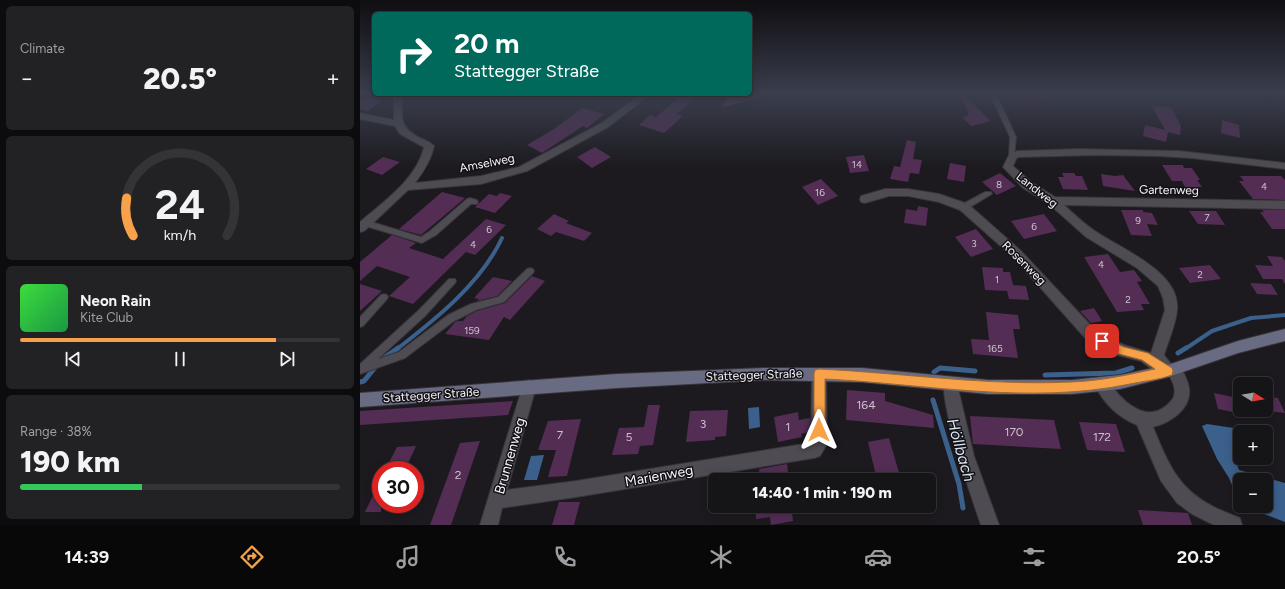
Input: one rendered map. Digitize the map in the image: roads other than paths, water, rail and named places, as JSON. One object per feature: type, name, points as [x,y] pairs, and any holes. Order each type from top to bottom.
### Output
[{"type":"main road","name":"Stattegger Straße","points":[[360,400],[690,377],[819,374],[884,377],[1017,389],[1072,388],[1102,385],[1171,370],[1238,347],[1285,335]]},
{"type":"street","points":[[367,118],[398,124]]},
{"type":"street","points":[[363,225],[406,187],[426,161],[429,146],[402,133],[398,124],[398,118]]},
{"type":"street","name":"Amselweg","points":[[406,187],[480,180],[508,174],[523,169],[605,125],[615,118]]},
{"type":"street","name":"Landweg","points":[[1171,370],[1157,356],[1171,310],[1169,298],[1163,283],[1141,265],[1090,234],[1053,201],[1027,185],[1008,167],[1012,156],[1017,154],[1075,152],[1180,154],[1285,166]]},
{"type":"street","name":"Rosenweg","points":[[864,199],[890,192],[901,192],[955,202],[964,207],[1017,254],[1091,335],[1122,351],[1144,356],[1171,370]]},
{"type":"street","name":"Gartenweg","points":[[1053,201],[1285,205]]},
{"type":"street","points":[[1102,385],[1109,395],[1127,411],[1148,420],[1160,418],[1169,413],[1180,400],[1182,390],[1171,370]]},
{"type":"street","name":"Marienweg","points":[[497,500],[649,478],[752,459],[814,450],[819,444],[819,374]]},
{"type":"street","points":[[950,384],[957,424],[975,485],[990,525]]},
{"type":"street","name":"Brunnenweg","points":[[489,525],[530,387]]},
{"type":"street","points":[[1142,418],[1171,483],[1184,497],[1205,513],[1234,524]]},
{"type":"lane","points":[[1004,118],[1012,137],[1012,156]]},
{"type":"lane","points":[[964,207],[988,194]]},
{"type":"lane","points":[[363,225],[422,240],[433,234],[470,201],[474,202]]},
{"type":"lane","points":[[360,370],[402,355],[451,318],[474,307],[501,300],[530,270]]},
{"type":"lane","points":[[360,370],[422,313],[452,281]]},
{"type":"lane","points":[[360,323],[384,297]]},
{"type":"water","points":[[759,407],[760,427],[749,429],[748,408]]},
{"type":"water","points":[[1207,424],[1233,428],[1233,465],[1237,465],[1239,470],[1250,473],[1233,473],[1233,487],[1217,459],[1202,426]]},
{"type":"water","points":[[544,455],[537,480],[524,480],[531,456]]},
{"type":"water","points":[[1273,480],[1285,483],[1285,522],[1257,513],[1273,513]]},
{"type":"waterway","points":[[397,349],[442,313],[470,285],[493,254],[502,238]]},
{"type":"waterway","name":"Höllbach","points":[[1185,349],[1212,331],[1251,318],[1285,315]]},
{"type":"waterway","points":[[381,360],[398,348]]},
{"type":"waterway","name":"Höllbach","points":[[1178,353],[1186,348]]},
{"type":"waterway","points":[[360,382],[364,381],[377,365]]},
{"type":"waterway","name":"Höllbach","points":[[934,372],[940,368],[975,371]]},
{"type":"waterway","name":"Höllbach","points":[[1045,375],[1116,373],[1132,368]]},
{"type":"waterway","name":"Höllbach","points":[[933,400],[959,484],[963,508]]}]
